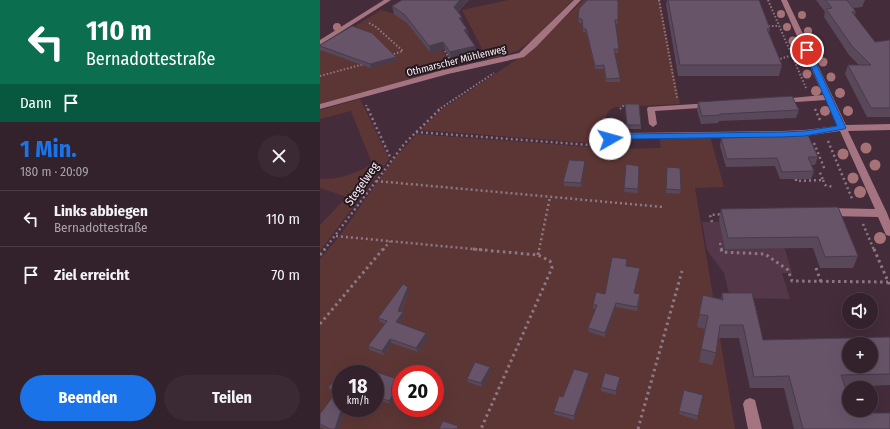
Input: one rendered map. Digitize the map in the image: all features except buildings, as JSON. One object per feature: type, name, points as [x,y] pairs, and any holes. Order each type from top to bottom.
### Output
[{"type":"street","points":[[320,42],[388,0]]},
{"type":"street","name":"Othmarscher Mühlenweg","points":[[320,107],[457,70],[521,55],[578,0]]},
{"type":"street","points":[[784,0],[890,232]]},
{"type":"street","points":[[772,101],[829,97]]},
{"type":"street","points":[[653,124],[651,109],[718,105]]},
{"type":"street","points":[[610,139],[627,136],[782,134],[842,128],[890,127]]},
{"type":"street","points":[[816,212],[882,213]]},
{"type":"street","points":[[750,404],[755,429]]},
{"type":"path","points":[[659,0],[678,103]]},
{"type":"path","points":[[768,0],[890,286]]},
{"type":"path","points":[[360,18],[376,27],[403,51],[390,55]]},
{"type":"path","points":[[763,26],[778,26]]},
{"type":"path","points":[[440,43],[457,70]]},
{"type":"path","points":[[771,60],[778,60],[792,55]]},
{"type":"path","points":[[320,76],[364,64]]},
{"type":"path","points":[[391,158],[438,110],[497,71]]},
{"type":"path","name":"Stegelweg","points":[[320,255],[336,236],[391,158],[361,96]]},
{"type":"path","points":[[620,109],[624,105],[631,105]]},
{"type":"path","points":[[415,132],[590,145],[610,139]]},
{"type":"path","points":[[813,142],[825,170]]},
{"type":"path","points":[[819,170],[826,185],[833,187]]},
{"type":"path","points":[[796,179],[796,181],[823,180]]},
{"type":"path","points":[[376,181],[663,207]]},
{"type":"path","points":[[538,255],[550,197]]},
{"type":"path","points":[[712,222],[710,215],[724,214]]},
{"type":"path","points":[[336,236],[538,255],[550,260],[552,263],[552,268],[481,429]]},
{"type":"path","points":[[320,324],[390,241]]},
{"type":"path","points":[[720,243],[722,252],[765,254],[788,270],[792,281],[888,282]]},
{"type":"path","points":[[816,268],[821,282]]},
{"type":"path","points":[[638,429],[682,271]]},
{"type":"shaded area","points":[[508,0],[573,0],[534,39],[517,51],[488,60],[462,10]]},
{"type":"shaded area","points":[[583,0],[660,0],[680,104],[615,107],[608,112],[606,116],[605,137],[591,143],[420,130],[441,110],[534,48]]},
{"type":"shaded area","points":[[381,10],[440,27],[429,32],[453,67],[320,104],[320,48]]},
{"type":"shaded area","points":[[360,99],[389,159],[320,251],[320,225],[347,197],[320,188],[320,177],[321,179],[327,179],[340,177],[354,173],[372,164],[351,111],[320,119],[320,110]]},
{"type":"shaded area","points":[[417,134],[590,147],[619,138],[619,149],[661,148],[659,136],[710,136],[724,187],[695,188],[735,429],[320,429],[320,259],[338,238],[393,160]]},
{"type":"shaded area","points":[[702,222],[719,222],[785,249],[792,273],[782,273],[790,299],[730,298],[724,273],[707,250]]},
{"type":"route","points":[[610,139],[624,136],[710,136],[805,133],[842,128],[807,50]]}]
